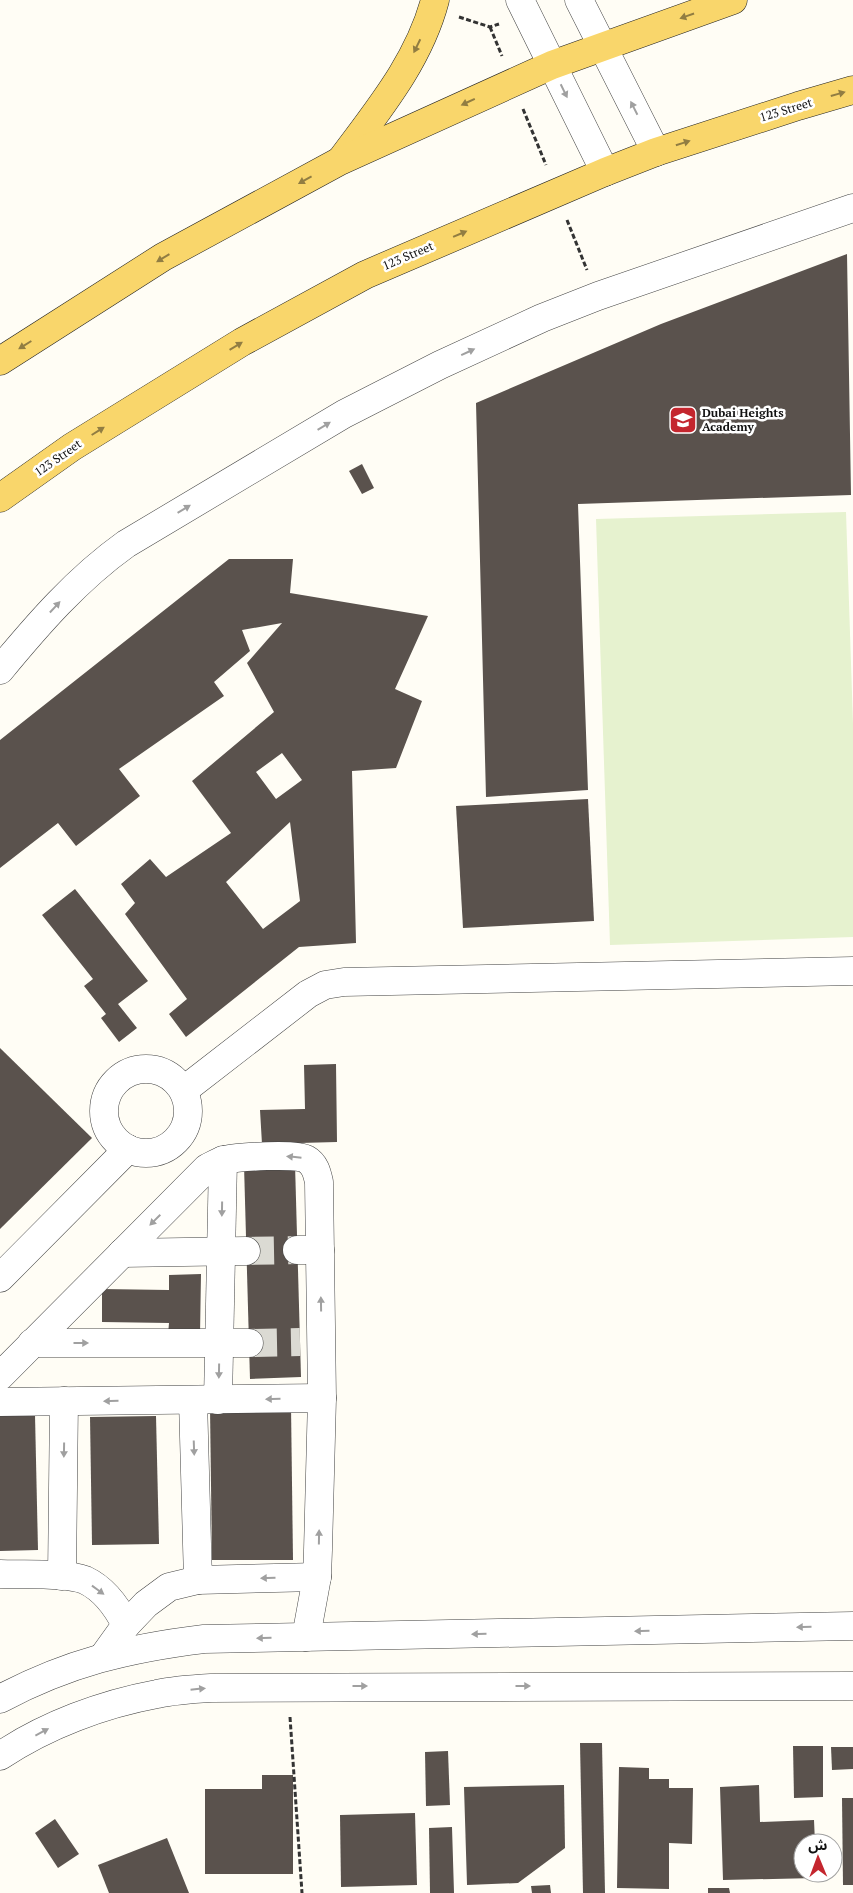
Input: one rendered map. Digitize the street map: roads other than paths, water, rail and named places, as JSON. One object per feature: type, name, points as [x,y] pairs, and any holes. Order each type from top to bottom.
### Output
[{"type":"main road","points":[[340,161],[406,69],[421,40],[434,0]]},
{"type":"main road","points":[[0,361],[163,257],[340,161],[552,65],[733,0]]},
{"type":"main road","name":"123 Street","points":[[0,498],[72,447],[242,342],[365,275],[656,152],[853,90]]},
{"type":"street","points":[[520,0],[605,172]]},
{"type":"street","points":[[580,0],[656,152]]},
{"type":"street","points":[[0,670],[32,631],[78,582],[101,562],[126,544],[344,414],[440,364],[542,318],[598,296],[851,212]]},
{"type":"street","points":[[0,650],[32,631]]},
{"type":"street","points":[[184,1090],[308,994],[325,985],[344,982],[853,971]]},
{"type":"street","points":[[152,1069],[171,1076],[184,1090],[189,1111],[184,1131],[169,1146],[149,1153],[128,1149],[113,1136],[105,1118],[106,1099],[116,1082],[133,1071],[152,1069]]},
{"type":"street","points":[[0,1278],[128,1149]]},
{"type":"street","points":[[0,1376],[207,1168],[223,1160],[292,1156],[306,1159],[316,1168],[319,1182],[309,1250],[311,1342],[322,1398],[317,1577],[306,1637]]},
{"type":"street","points":[[198,1580],[206,1400],[220,1342],[234,1251],[223,1160]]},
{"type":"street","points":[[122,1253],[234,1251]]},
{"type":"street","points":[[32,1343],[249,1343]]},
{"type":"street","points":[[0,1402],[322,1398]]},
{"type":"street","points":[[62,1576],[64,1401]]},
{"type":"street","points":[[0,1574],[62,1576],[84,1580],[102,1592],[116,1607],[126,1625]]},
{"type":"street","points":[[103,1657],[126,1625],[146,1604],[169,1587],[198,1580],[317,1577]]},
{"type":"street","points":[[0,1699],[61,1670],[103,1657],[153,1645],[204,1639],[853,1626]]},
{"type":"street","points":[[0,1756],[56,1725],[106,1706],[158,1694],[211,1688],[853,1686]]},
{"type":"tunnel","points":[[246,1251],[297,1250]]},
{"type":"tunnel","points":[[249,1343],[300,1342]]},
{"type":"place","name":"Dubai Heights Academy","points":[[683,420]]}]
